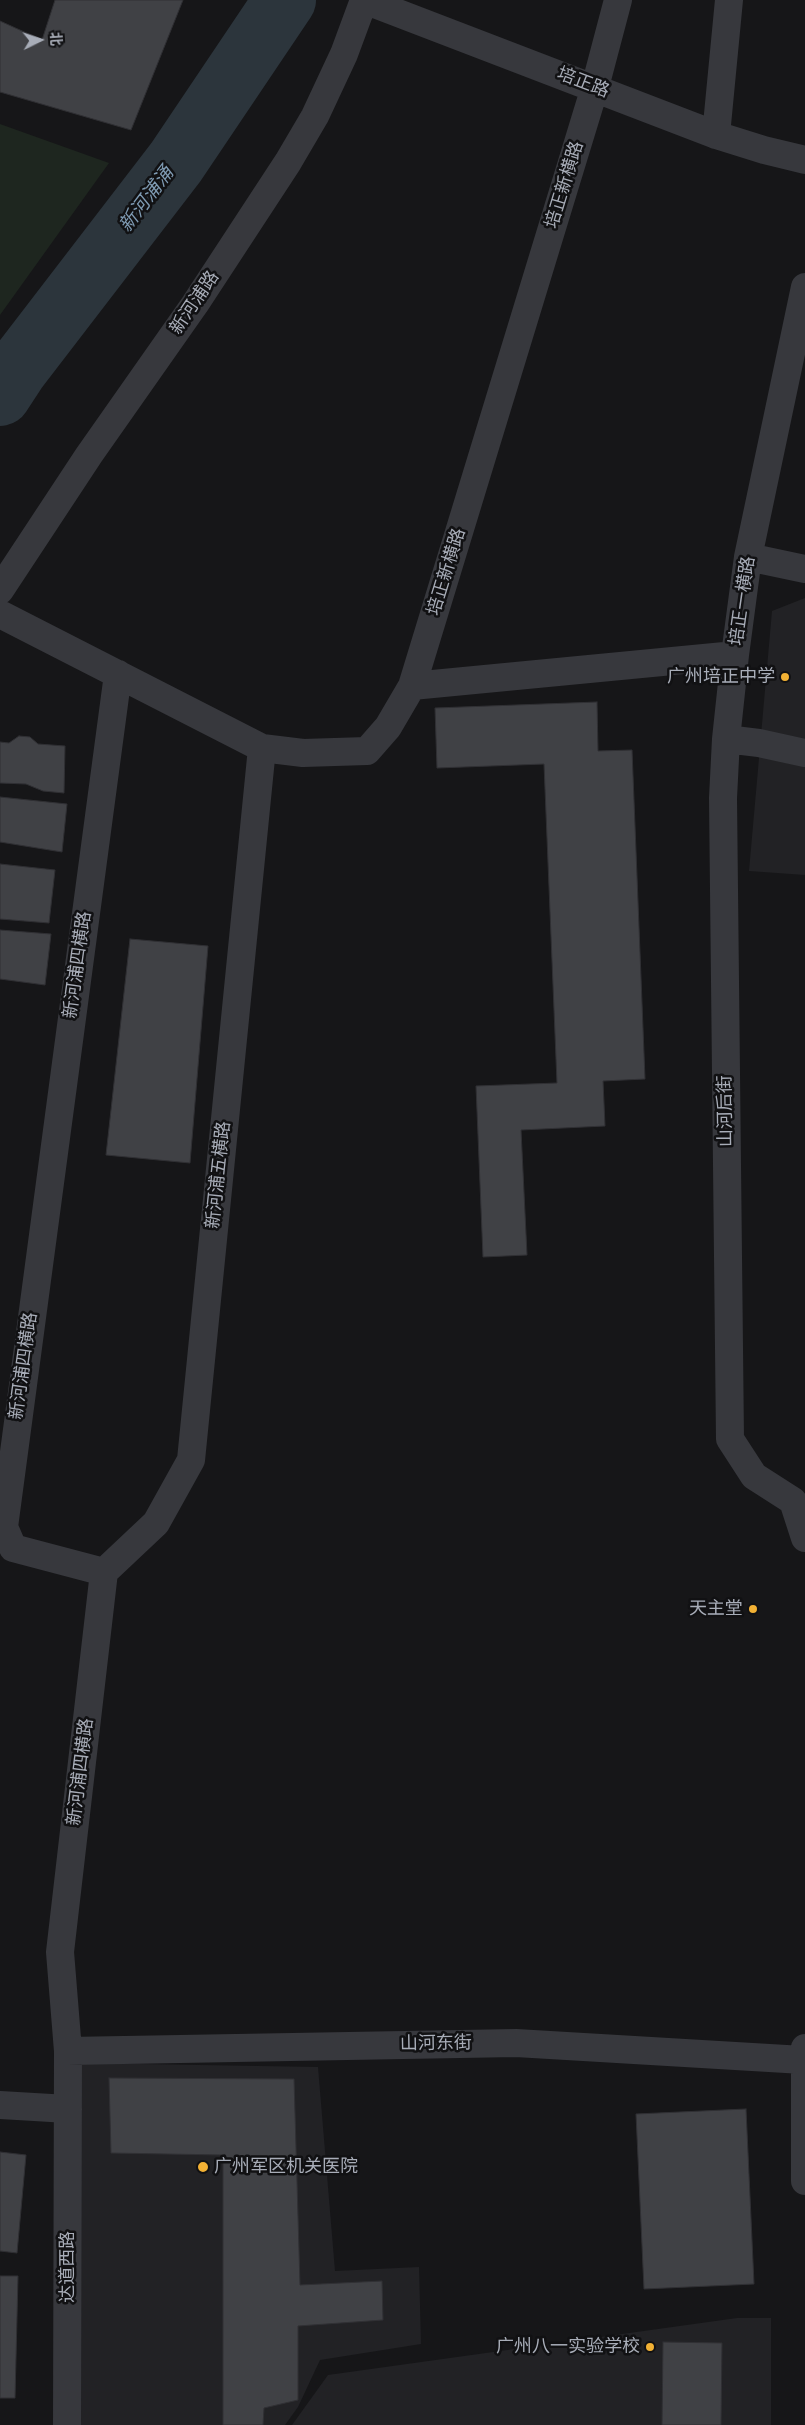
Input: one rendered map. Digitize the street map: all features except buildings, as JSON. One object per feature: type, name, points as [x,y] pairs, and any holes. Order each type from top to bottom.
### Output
[{"type":"street","name":"培正路","points":[[364,0],[716,135],[805,160]]},
{"type":"street","name":"新河浦路","points":[[0,590],[88,455],[196,304],[288,162],[316,116],[344,54],[364,0]]},
{"type":"street","name":"培正新横路","points":[[0,614],[262,748],[303,753],[367,751],[388,727],[412,686],[595,87],[618,0]]},
{"type":"street","points":[[716,135],[729,0]]},
{"type":"street","name":"培正一横路","points":[[412,686],[735,655],[748,557],[805,288]]},
{"type":"street","points":[[748,557],[805,569]]},
{"type":"street","name":"山河后街","points":[[735,655],[726,739],[723,807],[730,1440],[754,1476],[793,1502],[805,1538]]},
{"type":"street","name":"新河浦四横路","points":[[68,2109],[68,2051],[60,1952],[104,1572],[13,1548],[4,1527],[118,674]]},
{"type":"street","points":[[726,739],[759,743],[805,753]]},
{"type":"street","name":"新河浦五横路","points":[[104,1572],[156,1524],[191,1460],[262,748]]},
{"type":"street","name":"山河东街","points":[[68,2051],[516,2043],[804,2054]]},
{"type":"street","points":[[804,2054],[805,2182]]},
{"type":"street","points":[[0,2105],[68,2109]]},
{"type":"street","name":"达道西路","points":[[67,2425],[68,2109]]},
{"type":"shaded area","points":[[0,124],[109,163],[0,315]]},
{"type":"shaded area","name":"广州培正中学","points":[[805,598],[805,875],[749,871],[772,611]]},
{"type":"shaded area","name":"广州军区机关医院","points":[[81,2063],[318,2067],[335,2271],[419,2267],[421,2344],[320,2360],[298,2407],[285,2425],[79,2425]]},
{"type":"shaded area","name":"广州八一实验学校","points":[[737,2318],[771,2318],[771,2425],[292,2425],[328,2375]]},
{"type":"waterway","name":"新河浦涌","points":[[0,395],[17,369],[176,162],[285,0]]},
{"type":"place","name":"广州培正中学","points":[[785,677]]},
{"type":"place","name":"天主堂","points":[[753,1609]]},
{"type":"place","name":"广州军区机关医院","points":[[203,2167]]},
{"type":"place","name":"广州八一实验学校","points":[[650,2347]]}]
